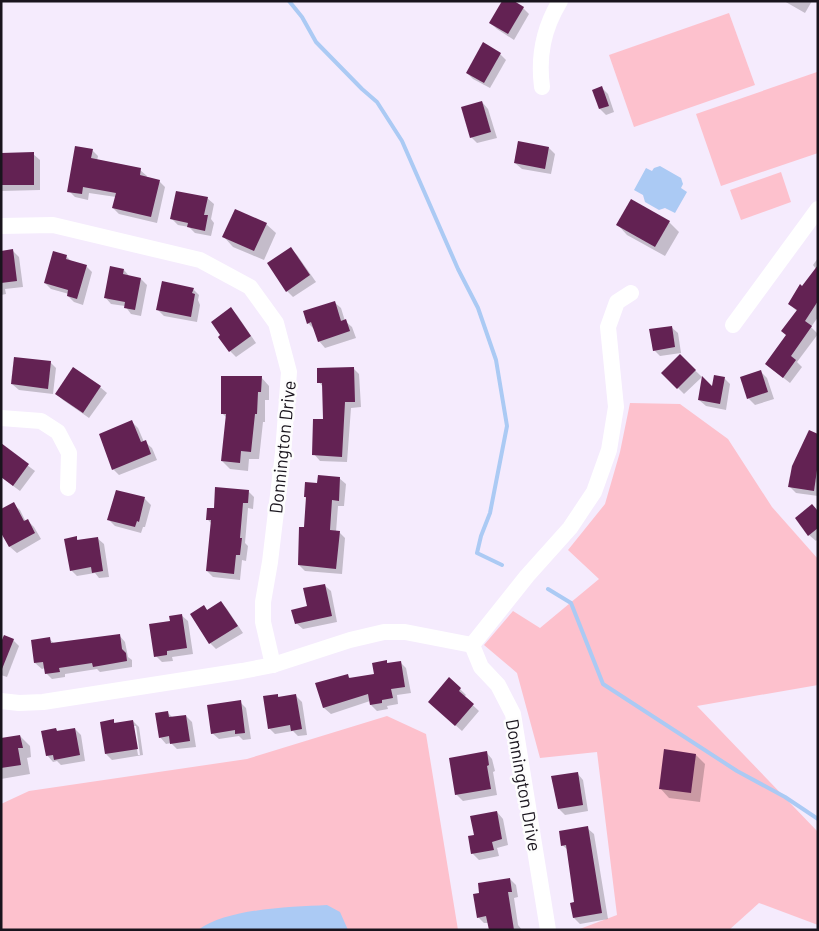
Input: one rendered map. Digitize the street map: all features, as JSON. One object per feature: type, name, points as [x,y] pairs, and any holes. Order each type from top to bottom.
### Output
[{"type":"street","points":[[542,87],[539,66],[542,46],[547,27],[560,1]]},
{"type":"street","points":[[733,324],[818,209]]},
{"type":"street","name":"Donnington Drive","points":[[1,226],[53,225],[200,260],[250,287],[276,323],[289,372],[278,497],[263,602],[263,622],[273,665]]},
{"type":"street","points":[[1,701],[19,703],[43,702],[242,671],[273,665],[350,640],[384,632],[405,632],[472,646],[527,576],[570,528],[594,492],[608,450],[616,408],[608,327],[617,302],[632,293]]},
{"type":"street","points":[[1,418],[41,421],[58,432],[69,453],[68,488]]},
{"type":"street","name":"Donnington Drive","points":[[472,646],[481,667],[498,685],[513,714],[548,930]]},
{"type":"shaded area","points":[[729,13],[755,85],[634,127],[609,55]]},
{"type":"shaded area","points":[[817,72],[818,153],[721,186],[696,114]]},
{"type":"shaded area","points":[[781,172],[791,202],[741,220],[730,190]]},
{"type":"shaded area","points":[[630,403],[680,404],[728,439],[772,507],[818,559],[818,685],[697,706],[818,832],[818,925],[759,903],[729,930],[577,930],[617,915],[597,752],[540,758],[517,673],[484,645],[513,611],[540,628],[599,579],[568,550],[605,504],[620,452]]},
{"type":"shaded area","points":[[387,716],[426,734],[458,930],[1,930],[1,804],[29,791],[247,759]]},
{"type":"water","points":[[660,166],[681,178],[683,184],[681,188],[687,192],[675,213],[665,208],[659,210],[645,202],[643,195],[634,190],[646,168],[652,171]]},
{"type":"water","points":[[327,905],[340,912],[348,930],[198,930],[226,917],[243,913],[278,908]]},
{"type":"building","points":[[502,1],[514,1],[524,7],[508,34],[489,23]]},
{"type":"building","points":[[483,42],[501,53],[484,83],[466,73]]},
{"type":"building","points":[[602,86],[609,106],[599,109],[592,90]]},
{"type":"building","points":[[482,101],[491,132],[470,138],[461,107]]},
{"type":"building","points":[[518,141],[549,147],[545,169],[514,163]]},
{"type":"building","points":[[75,146],[93,149],[91,158],[141,168],[140,175],[160,180],[151,217],[112,208],[116,193],[83,187],[82,194],[67,192]]},
{"type":"building","points":[[34,152],[34,185],[1,185],[1,153]]},
{"type":"building","points":[[176,191],[208,197],[204,215],[208,215],[205,231],[187,227],[188,223],[170,219]]},
{"type":"building","points":[[631,199],[670,221],[655,247],[616,225]]},
{"type":"building","points":[[235,209],[267,223],[254,251],[222,237]]},
{"type":"building","points":[[291,247],[310,275],[286,292],[267,263]]},
{"type":"building","points":[[13,249],[17,281],[1,283],[1,251]]},
{"type":"building","points":[[53,251],[67,255],[66,259],[87,265],[77,299],[67,296],[68,290],[44,283]]},
{"type":"building","points":[[818,265],[818,301],[805,321],[812,326],[791,356],[796,360],[783,378],[765,364],[786,335],[781,331],[797,310],[788,304],[800,284],[802,286]]},
{"type":"building","points":[[110,266],[124,269],[123,274],[141,278],[135,310],[124,308],[125,302],[104,298]]},
{"type":"building","points":[[162,281],[194,288],[192,293],[195,294],[191,317],[156,310]]},
{"type":"building","points":[[335,301],[341,321],[346,319],[350,331],[318,342],[311,322],[307,324],[303,311]]},
{"type":"building","points":[[231,307],[251,336],[229,352],[218,337],[220,335],[211,322]]},
{"type":"building","points":[[672,326],[675,347],[653,351],[649,329]]},
{"type":"building","points":[[680,354],[696,370],[677,389],[661,373]]},
{"type":"building","points":[[14,357],[51,361],[48,389],[11,384]]},
{"type":"building","points":[[73,367],[101,386],[83,413],[55,394]]},
{"type":"building","points":[[354,367],[355,402],[345,402],[342,457],[312,455],[313,419],[323,419],[322,383],[317,383],[317,368]]},
{"type":"building","points":[[761,370],[768,392],[747,399],[740,377]]},
{"type":"building","points":[[714,375],[725,377],[720,404],[698,400],[702,376],[712,386]]},
{"type":"building","points":[[221,376],[262,376],[261,392],[258,392],[257,414],[255,414],[251,452],[241,451],[240,463],[221,461],[226,414],[221,414]]},
{"type":"building","points":[[132,420],[141,442],[146,440],[151,454],[112,470],[99,434]]},
{"type":"building","points":[[809,430],[818,434],[818,463],[814,491],[788,487],[792,466]]},
{"type":"building","points":[[1,443],[29,464],[13,486],[1,477]]},
{"type":"building","points":[[318,475],[340,477],[339,501],[332,500],[330,530],[340,531],[336,569],[298,565],[299,527],[304,527],[305,482],[317,483]]},
{"type":"building","points":[[215,487],[249,490],[248,503],[243,503],[240,555],[236,555],[234,574],[206,571],[211,520],[206,520],[207,508],[214,508]]},
{"type":"building","points":[[116,490],[145,497],[139,522],[137,521],[135,527],[107,520]]},
{"type":"building","points":[[14,502],[24,521],[28,519],[35,533],[9,547],[1,533],[1,509]]},
{"type":"building","points":[[812,504],[818,511],[818,528],[808,536],[795,518]]},
{"type":"building","points":[[77,536],[77,540],[98,537],[103,571],[92,573],[91,567],[70,571],[64,539]]},
{"type":"building","points":[[325,584],[332,616],[295,624],[291,610],[307,606],[303,588]]},
{"type":"building","points":[[221,601],[238,626],[209,644],[190,614],[204,605],[207,610]]},
{"type":"building","points":[[182,614],[187,648],[167,651],[167,655],[154,657],[149,624],[170,621],[169,616]]},
{"type":"building","points":[[120,634],[122,649],[126,653],[127,661],[93,667],[92,663],[59,668],[60,672],[45,674],[43,662],[34,663],[31,640],[50,637],[51,643]]},
{"type":"building","points":[[4,635],[14,639],[2,669],[1,642]]},
{"type":"building","points":[[387,660],[387,663],[401,661],[405,687],[391,689],[393,698],[382,700],[382,703],[370,705],[368,694],[323,708],[315,683],[348,674],[349,678],[374,674],[372,663]]},
{"type":"building","points":[[449,677],[461,688],[459,691],[474,704],[455,726],[428,702]]},
{"type":"building","points":[[278,694],[278,697],[296,694],[302,729],[291,731],[290,725],[268,729],[263,696]]},
{"type":"building","points":[[241,700],[245,733],[235,734],[235,730],[211,734],[207,705]]},
{"type":"building","points":[[168,711],[169,717],[186,715],[190,741],[170,744],[169,736],[159,738],[155,713]]},
{"type":"building","points":[[114,719],[114,723],[133,720],[138,749],[105,754],[100,722]]},
{"type":"building","points":[[56,728],[57,731],[75,728],[80,755],[54,760],[53,755],[46,756],[41,731]]},
{"type":"building","points":[[20,735],[23,748],[18,748],[21,765],[1,768],[1,738]]},
{"type":"building","points":[[664,749],[696,754],[691,793],[659,789]]},
{"type":"building","points":[[487,751],[489,765],[487,766],[491,789],[455,795],[449,758]]},
{"type":"building","points":[[578,772],[583,805],[558,809],[551,776]]},
{"type":"building","points":[[497,811],[502,839],[492,842],[494,850],[471,854],[468,836],[474,835],[470,816]]},
{"type":"building","points":[[588,826],[602,913],[573,918],[570,903],[574,902],[566,845],[561,846],[559,831]]},
{"type":"building","points":[[510,878],[512,892],[508,892],[514,930],[489,930],[486,916],[477,918],[473,894],[479,893],[478,883]]},
{"type":"waterway","points":[[289,1],[302,17],[316,42],[377,102],[402,141],[458,269],[478,308],[496,360],[507,426],[490,513],[477,553],[502,565]]},
{"type":"waterway","points":[[548,589],[571,603],[603,684],[737,771],[785,797],[818,819]]}]
